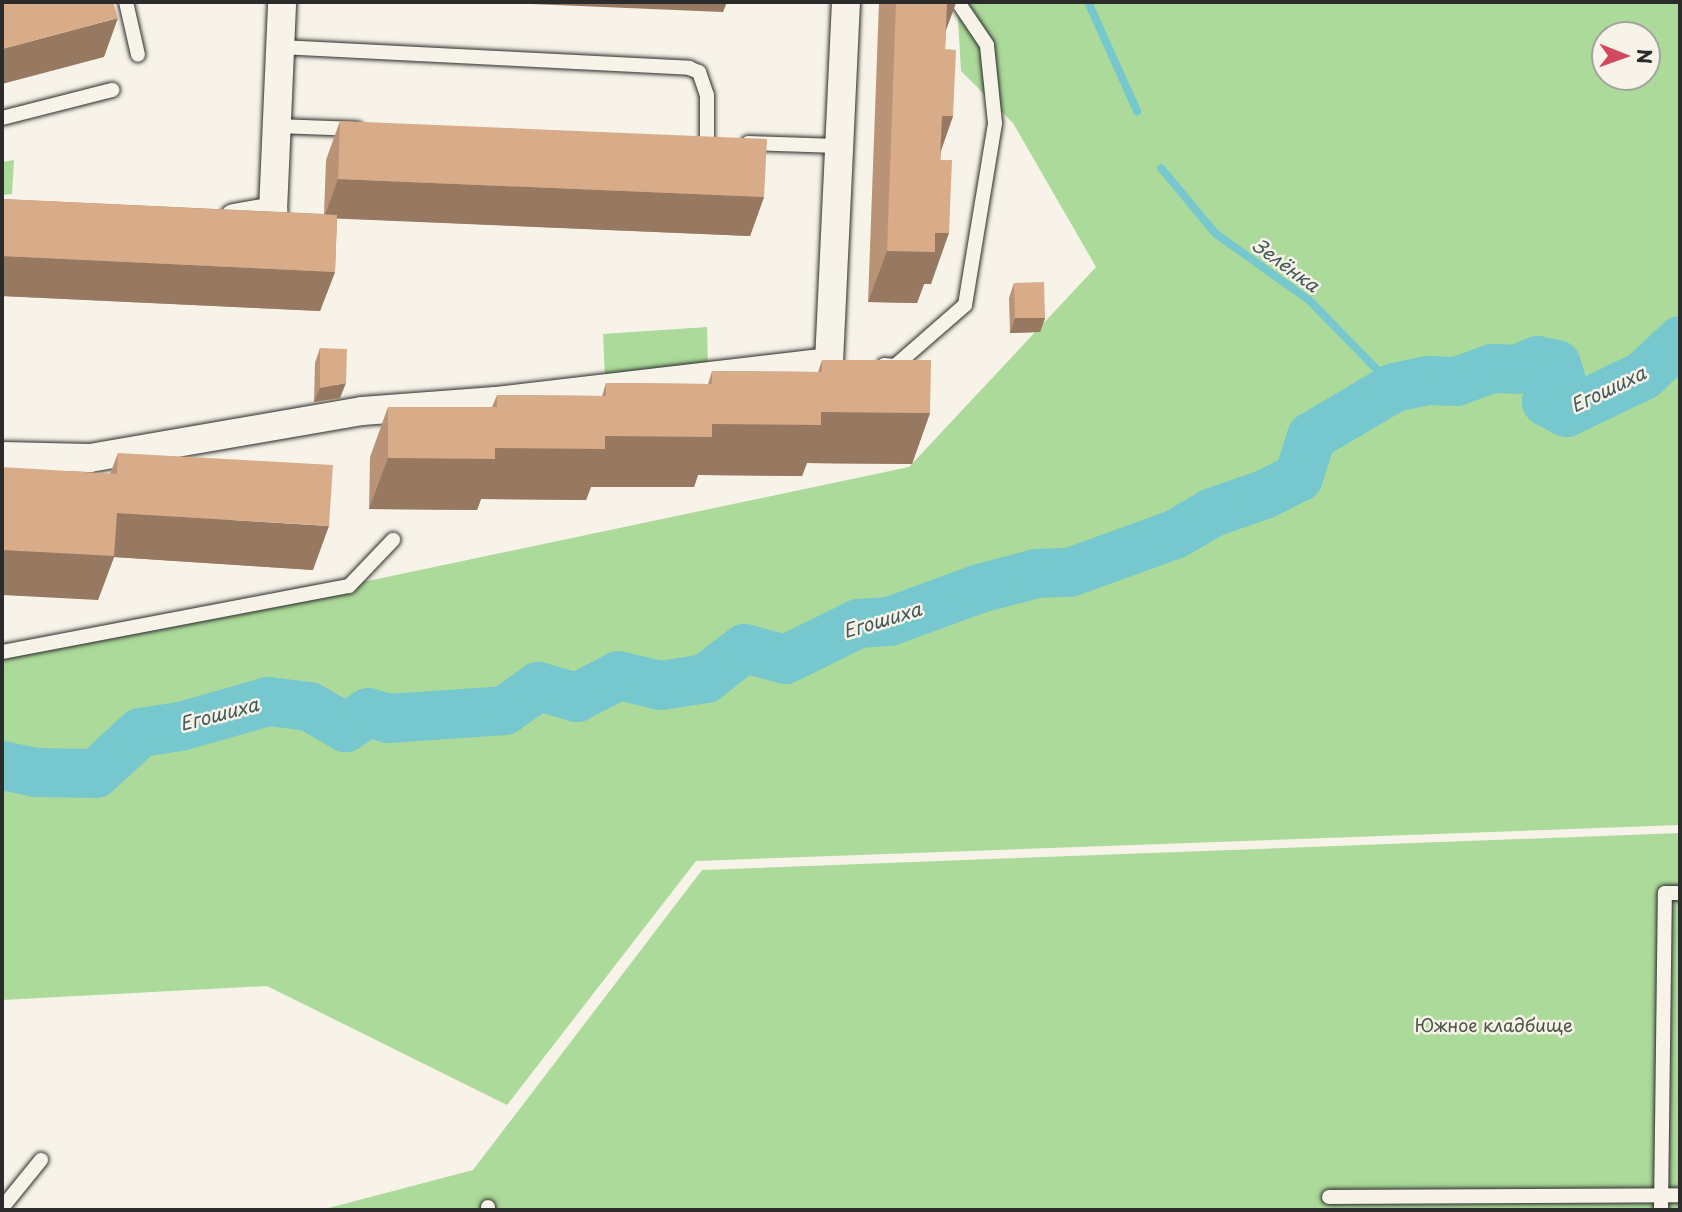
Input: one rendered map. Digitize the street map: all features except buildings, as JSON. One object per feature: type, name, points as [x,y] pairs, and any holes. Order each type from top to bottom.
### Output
[{"type":"street","points":[[206,217],[247,219],[273,211],[282,2]]},
{"type":"street","points":[[2,456],[90,458],[362,411],[496,401],[836,363],[838,146],[846,2]]},
{"type":"lane","points":[[126,2],[138,55]]},
{"type":"lane","points":[[869,364],[895,366],[965,305],[995,123],[987,45],[958,2]]},
{"type":"lane","points":[[280,47],[689,68],[699,72],[707,95],[700,141],[838,146]]},
{"type":"lane","points":[[2,118],[111,90]]},
{"type":"lane","points":[[277,126],[374,129]]},
{"type":"lane","points":[[2,652],[349,586],[393,540]]},
{"type":"lane","points":[[1661,1210],[1665,893],[1680,893]]},
{"type":"lane","points":[[2,1208],[41,1160]]},
{"type":"lane","points":[[1329,1197],[1680,1195]]},
{"type":"green space","points":[[957,2],[1680,2],[1680,825],[696,861],[507,1105],[267,986],[2,1000],[2,658],[909,467],[1096,267],[1013,123],[961,71]]},
{"type":"green space","points":[[14,160],[12,194],[2,195],[2,162]]},
{"type":"green space","points":[[707,327],[708,369],[605,379],[603,334]]},
{"type":"green space","name":"Южное кладбище","points":[[1680,833],[1680,1210],[321,1210],[473,1170],[702,870]]},
{"type":"waterway","name":"Зелёнка","points":[[1088,2],[1137,111]]},
{"type":"waterway","name":"Зелёнка","points":[[1161,168],[1216,234],[1309,300],[1394,387]]},
{"type":"waterway","name":"Егошиха","points":[[2,765],[36,772],[95,773],[140,732],[180,726],[268,701],[309,706],[345,727],[368,712],[388,718],[504,710],[538,686],[576,697],[618,675],[660,685],[705,678],[744,648],[785,659],[858,623],[889,621],[979,588],[1036,573],[1069,572],[1174,534],[1212,512],[1264,494],[1298,477],[1311,436],[1394,387],[1427,380],[1456,381],[1492,368],[1516,369],[1537,360],[1556,364],[1560,377],[1546,401],[1566,412],[1643,375],[1680,340]]}]
